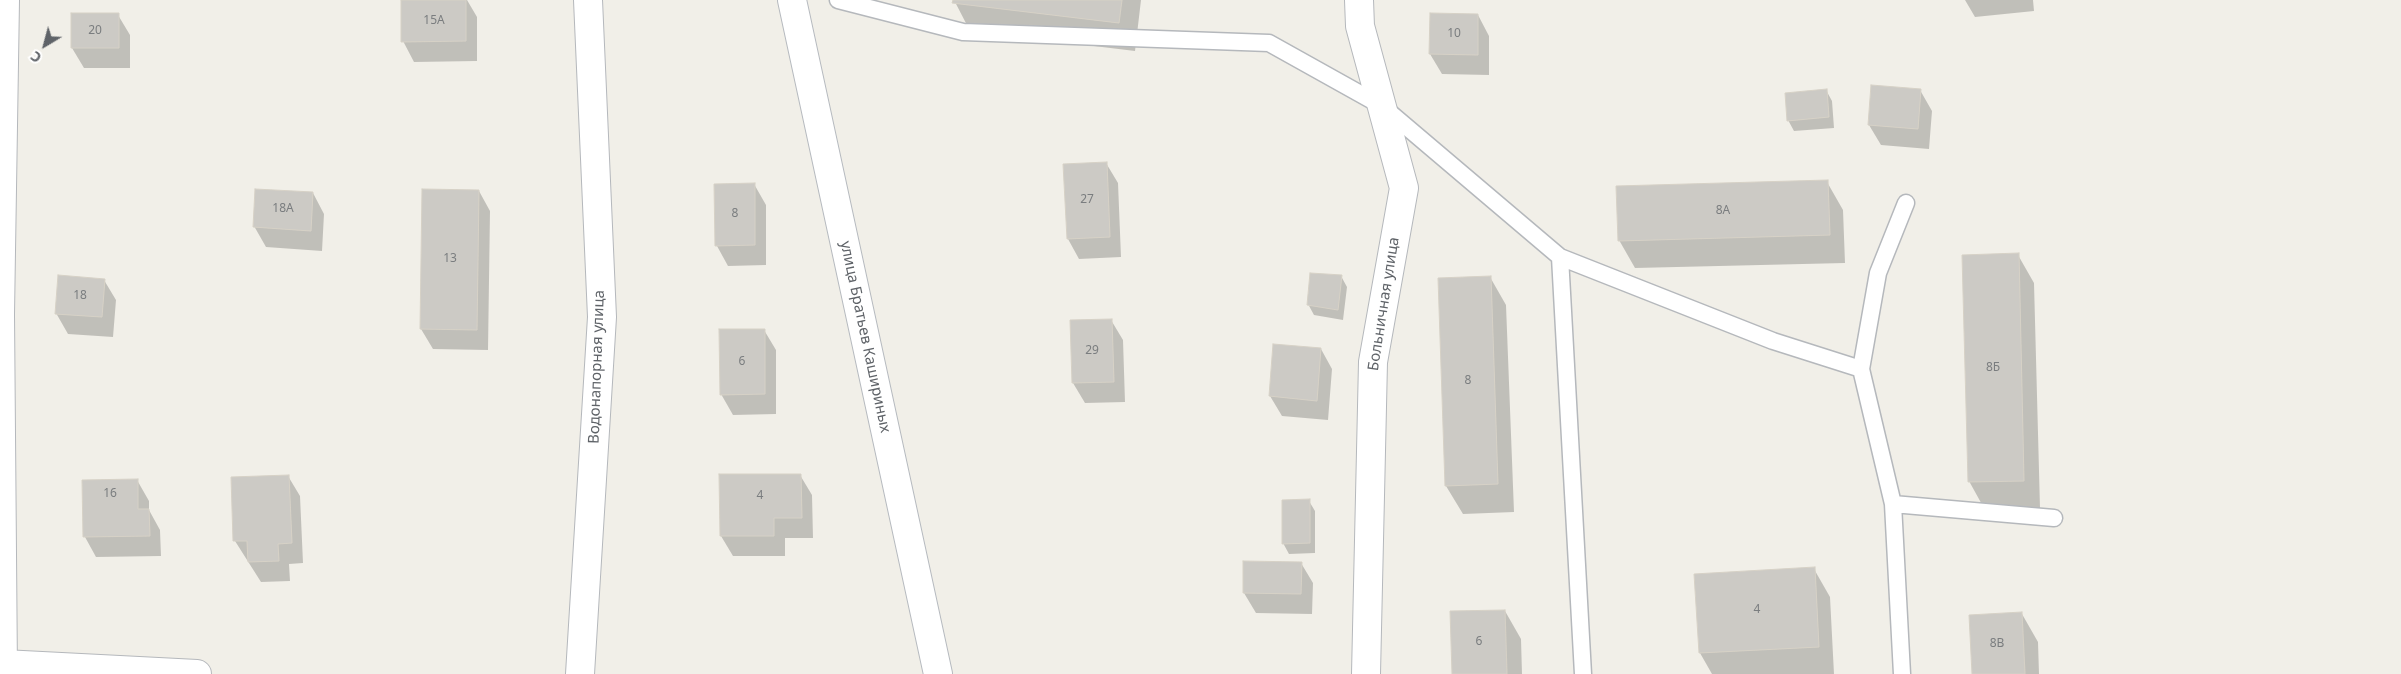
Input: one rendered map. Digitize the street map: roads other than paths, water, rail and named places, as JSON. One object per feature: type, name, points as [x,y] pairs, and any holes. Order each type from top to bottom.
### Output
[{"type":"street","points":[[6,0],[0,314],[2,667],[197,674]]},
{"type":"street","name":"Водонапорная улица","points":[[580,674],[602,317],[588,0]]},
{"type":"street","name":"улица Братьев Кашириных","points":[[792,0],[938,674]]},
{"type":"street","name":"Больничная улица","points":[[1359,0],[1360,26],[1404,188],[1373,362],[1366,674]]},
{"type":"lane","points":[[838,0],[963,32],[1270,44],[1382,106],[1560,257],[1773,340],[1861,369]]},
{"type":"lane","points":[[1902,674],[1893,504],[1861,369],[1878,273],[1906,203]]},
{"type":"lane","points":[[1560,257],[1583,674]]},
{"type":"lane","points":[[1893,504],[2054,518]]}]
